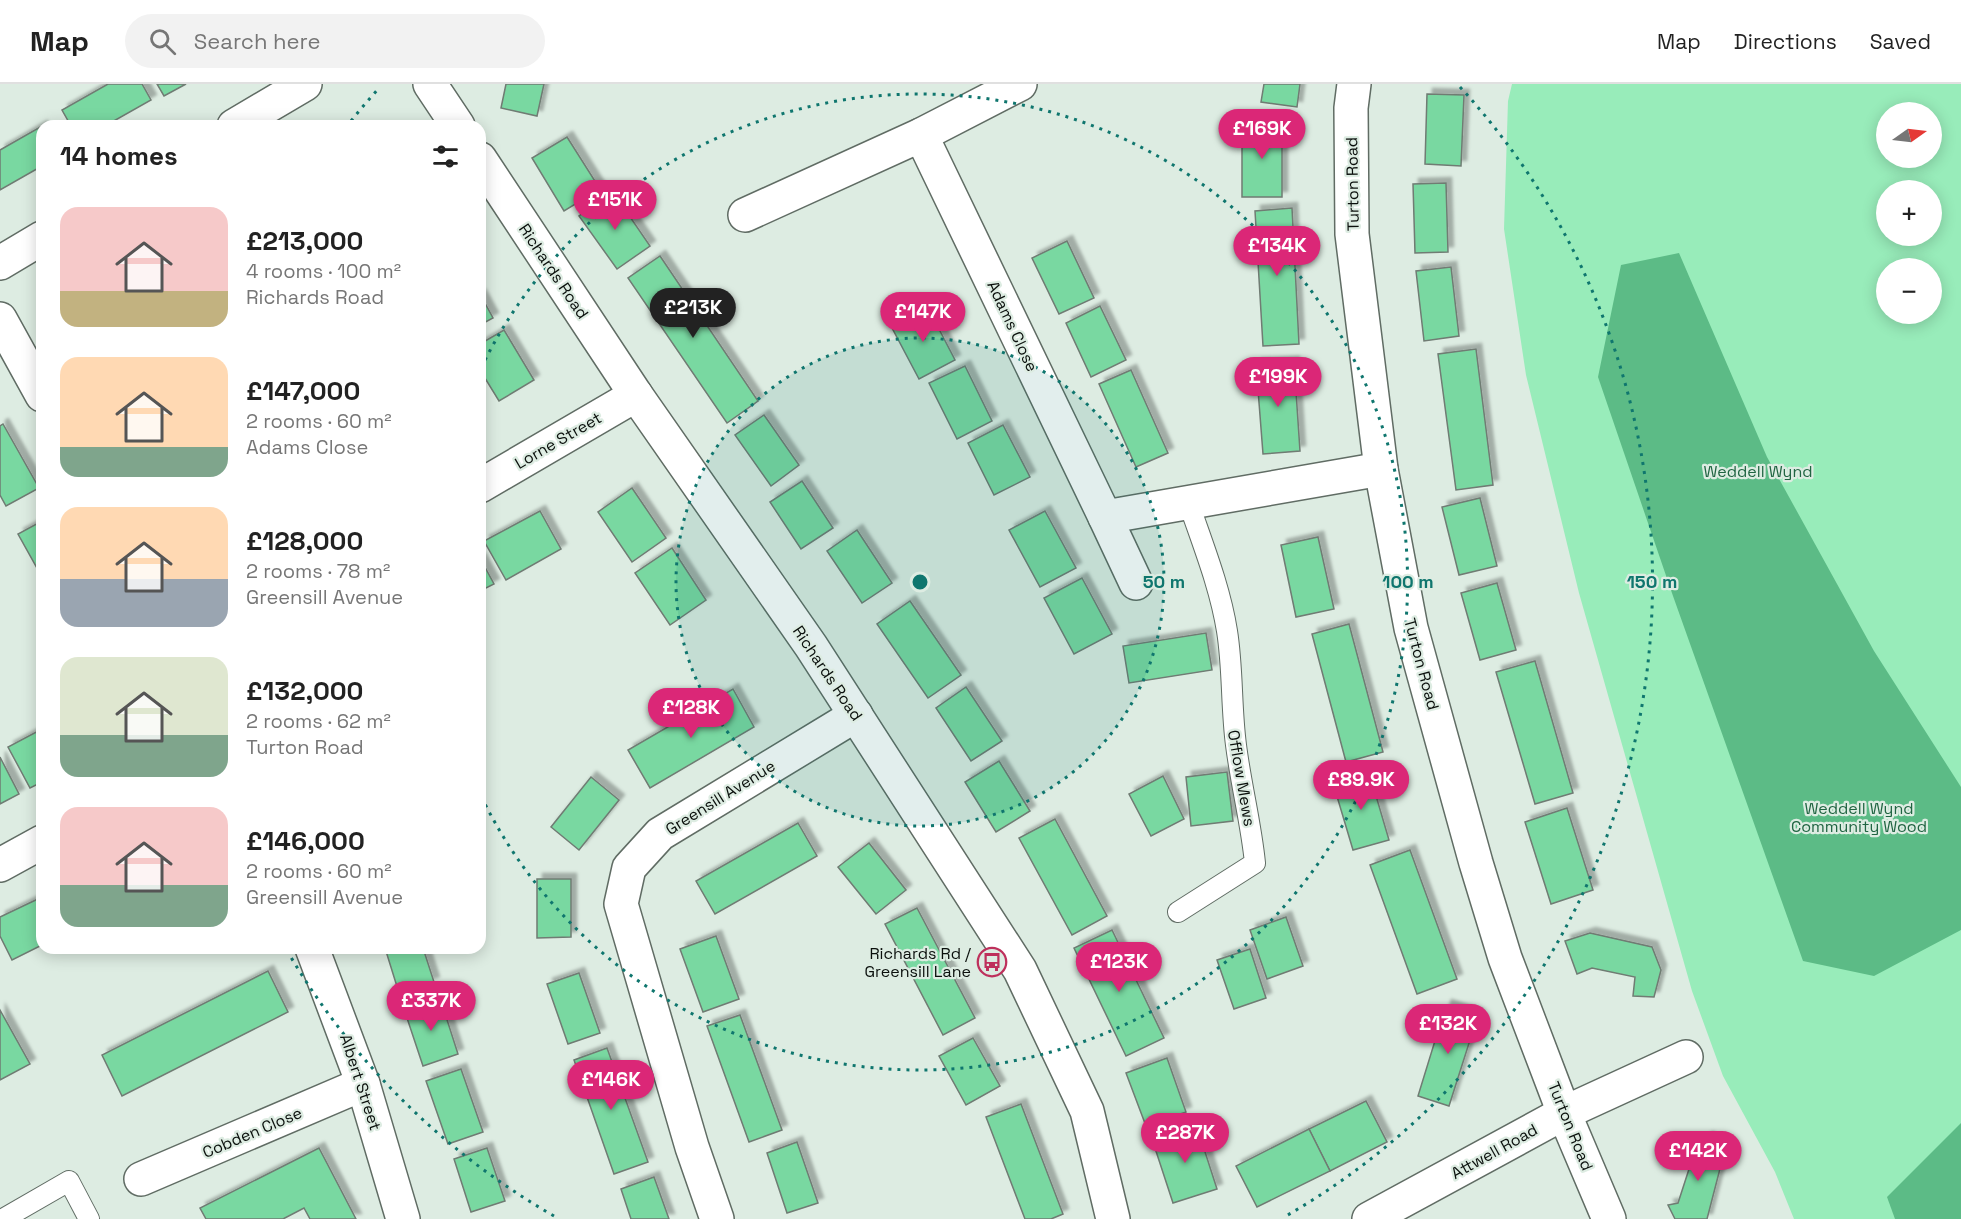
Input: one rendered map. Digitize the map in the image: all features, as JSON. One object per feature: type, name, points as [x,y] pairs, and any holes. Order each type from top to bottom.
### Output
[{"type":"street","points":[[244,120],[305,84]]},
{"type":"street","points":[[430,84],[454,120]]},
{"type":"street","points":[[745,215],[921,135],[1020,84]]},
{"type":"street","name":"Turton Road","points":[[1354,84],[1351,108],[1352,234],[1381,469],[1411,628],[1476,863],[1505,958],[1564,1113],[1610,1219]]},
{"type":"street","name":"Adams Close","points":[[921,135],[1136,583]]},
{"type":"street","name":"Richards Road","points":[[486,168],[636,394],[811,646],[1020,970],[1087,1111],[1113,1219]]},
{"type":"street","points":[[0,263],[36,242]]},
{"type":"street","points":[[0,319],[36,384]]},
{"type":"street","name":"Lorne Street","points":[[486,482],[636,394]]},
{"type":"street","points":[[1105,518],[1381,469]]},
{"type":"street","name":"Greensill Avenue","points":[[717,1219],[692,1147],[621,904],[629,867],[660,834],[856,715]]},
{"type":"street","points":[[0,865],[36,845]]},
{"type":"street","name":"Albert Street","points":[[314,954],[363,1084],[403,1219]]},
{"type":"street","name":"Attwell Road","points":[[1369,1219],[1564,1113],[1686,1057]]},
{"type":"street","name":"Cobden Close","points":[[141,1179],[363,1084]]},
{"type":"lane","name":"Offlow Mews","points":[[1178,912],[1255,863],[1252,832],[1240,779],[1232,720],[1228,633],[1221,602],[1189,504]]},
{"type":"lane","points":[[3,1219],[69,1181],[89,1219]]},
{"type":"green space","name":"Weddell Wynd","points":[[1512,84],[1961,84],[1961,1219],[1794,1219],[1775,1172],[1723,1076],[1692,991],[1579,593],[1526,375],[1504,229],[1508,101]]},
{"type":"green space","name":"Weddell Wynd Community Wood","points":[[1679,253],[1767,457],[1874,651],[1961,787],[1961,930],[1874,976],[1803,961],[1598,377],[1621,265]]},
{"type":"green space","points":[[1961,1123],[1961,1219],[1895,1219],[1887,1197]]},
{"type":"building","points":[[108,84],[142,84],[151,100],[116,120],[68,120],[62,110]]},
{"type":"building","points":[[157,84],[186,84],[164,96]]},
{"type":"building","points":[[506,84],[544,84],[537,116],[501,108]]},
{"type":"building","points":[[1264,84],[1300,84],[1297,107],[1261,102]]},
{"type":"building","points":[[1427,94],[1464,95],[1461,166],[1425,164]]},
{"type":"building","points":[[1242,122],[1282,122],[1282,197],[1242,197]]},
{"type":"building","points":[[36,129],[36,169],[0,190],[0,150]]},
{"type":"building","points":[[567,137],[600,189],[564,211],[532,158]]},
{"type":"building","points":[[1446,183],[1448,252],[1415,253],[1413,184]]},
{"type":"building","points":[[613,192],[650,246],[617,269],[579,216]]},
{"type":"building","points":[[1292,208],[1299,344],[1263,346],[1255,211]]},
{"type":"building","points":[[1067,241],[1094,298],[1059,314],[1032,258]]},
{"type":"building","points":[[660,256],[758,401],[727,423],[628,278]]},
{"type":"building","points":[[1451,267],[1459,336],[1424,341],[1416,271]]},
{"type":"building","points":[[486,305],[493,318],[486,322]]},
{"type":"building","points":[[927,306],[955,360],[919,379],[891,326]]},
{"type":"building","points":[[1100,306],[1126,360],[1091,377],[1066,323]]},
{"type":"building","points":[[504,330],[534,380],[499,401],[486,380],[486,340]]},
{"type":"building","points":[[1476,349],[1493,485],[1456,490],[1438,354]]},
{"type":"building","points":[[1294,362],[1300,451],[1263,454],[1256,364]]},
{"type":"building","points":[[965,366],[992,421],[957,439],[929,383]]},
{"type":"building","points":[[1131,370],[1168,453],[1136,467],[1099,384]]},
{"type":"building","points":[[764,415],[799,465],[771,486],[735,435]]},
{"type":"building","points":[[3,424],[36,483],[36,490],[6,506],[0,495],[0,426]]},
{"type":"building","points":[[1003,425],[1030,477],[994,495],[968,443]]},
{"type":"building","points":[[802,481],[833,528],[801,549],[770,502]]},
{"type":"building","points":[[632,488],[666,538],[632,562],[598,512]]},
{"type":"building","points":[[1480,498],[1497,566],[1459,575],[1442,507]]},
{"type":"building","points":[[540,511],[561,549],[506,580],[486,545],[486,540]]},
{"type":"building","points":[[1045,511],[1076,568],[1040,587],[1009,530]]},
{"type":"building","points":[[36,524],[36,566],[18,534]]},
{"type":"building","points":[[857,530],[892,583],[862,603],[827,551]]},
{"type":"building","points":[[1318,537],[1334,609],[1296,617],[1281,545]]},
{"type":"building","points":[[672,548],[706,600],[670,625],[635,573]]},
{"type":"building","points":[[486,569],[494,584],[486,588]]},
{"type":"building","points":[[1082,578],[1112,634],[1074,654],[1044,598]]},
{"type":"building","points":[[1497,583],[1516,650],[1480,660],[1461,593]]},
{"type":"building","points":[[910,601],[961,675],[928,698],[877,624]]},
{"type":"building","points":[[1349,624],[1383,752],[1346,762],[1312,634]]},
{"type":"building","points":[[1206,633],[1212,670],[1129,683],[1123,646]]},
{"type":"building","points":[[1535,661],[1573,793],[1535,804],[1496,672]]},
{"type":"building","points":[[966,687],[1002,741],[971,761],[936,708]]},
{"type":"building","points":[[733,689],[754,727],[650,788],[628,750]]},
{"type":"building","points":[[36,732],[36,785],[30,788],[8,747]]},
{"type":"building","points":[[0,757],[19,794],[0,804]]},
{"type":"building","points":[[999,761],[1030,811],[996,832],[965,782]]},
{"type":"building","points":[[1227,772],[1233,821],[1191,826],[1186,777]]},
{"type":"building","points":[[1369,772],[1389,840],[1353,850],[1333,783]]},
{"type":"building","points":[[1163,776],[1184,819],[1151,836],[1129,794]]},
{"type":"building","points":[[591,777],[619,800],[579,850],[551,827]]},
{"type":"building","points":[[1567,808],[1593,890],[1551,904],[1525,822]]},
{"type":"building","points":[[1055,819],[1107,916],[1072,935],[1019,838]]},
{"type":"building","points":[[798,823],[817,856],[715,914],[696,881]]},
{"type":"building","points":[[869,843],[906,890],[876,914],[838,867]]},
{"type":"building","points":[[1410,850],[1457,979],[1417,994],[1370,865]]},
{"type":"building","points":[[537,879],[571,879],[571,937],[537,938]]},
{"type":"building","points":[[36,900],[36,948],[12,960],[0,936],[0,917]]},
{"type":"building","points":[[917,908],[975,1018],[943,1035],[885,924]]},
{"type":"building","points":[[1286,917],[1303,966],[1267,979],[1250,930]]},
{"type":"building","points":[[1112,930],[1164,1038],[1126,1056],[1074,948]]},
{"type":"building","points":[[1590,933],[1652,947],[1661,970],[1654,997],[1633,996],[1635,977],[1592,968],[1577,974],[1565,941]]},
{"type":"building","points":[[716,936],[739,999],[703,1012],[680,949]]},
{"type":"building","points":[[1250,949],[1266,998],[1234,1009],[1217,960]]},
{"type":"building","points":[[387,954],[425,954],[434,982],[399,993]]},
{"type":"building","points":[[268,971],[288,1012],[122,1096],[102,1055]]},
{"type":"building","points":[[579,973],[600,1033],[568,1044],[547,984]]},
{"type":"building","points":[[440,998],[458,1054],[423,1066],[404,1009]]},
{"type":"building","points":[[1446,1005],[1478,1015],[1449,1106],[1418,1096]]},
{"type":"building","points":[[0,1010],[30,1064],[0,1080]]},
{"type":"building","points":[[740,1015],[782,1130],[749,1142],[707,1026]]},
{"type":"building","points":[[973,1038],[1000,1086],[966,1105],[939,1056]]},
{"type":"building","points":[[607,1048],[648,1162],[614,1174],[574,1060]]},
{"type":"building","points":[[1167,1058],[1186,1112],[1146,1126],[1126,1073]]},
{"type":"building","points":[[461,1069],[483,1132],[448,1144],[426,1081]]},
{"type":"building","points":[[1366,1101],[1387,1142],[1330,1171],[1309,1129]]},
{"type":"building","points":[[1021,1104],[1063,1214],[1051,1219],[1025,1219],[986,1117]]},
{"type":"building","points":[[1196,1124],[1217,1189],[1173,1203],[1152,1139]]},
{"type":"building","points":[[1309,1129],[1330,1171],[1257,1207],[1236,1166]]},
{"type":"building","points":[[1708,1137],[1722,1161],[1707,1219],[1675,1219],[1668,1205],[1678,1203],[1690,1166],[1682,1153]]},
{"type":"building","points":[[797,1142],[818,1203],[787,1213],[767,1153]]},
{"type":"building","points":[[319,1148],[356,1219],[310,1219],[304,1208],[283,1219],[206,1219],[200,1208]]},
{"type":"building","points":[[487,1148],[505,1201],[471,1212],[454,1159]]},
{"type":"building","points":[[654,1177],[669,1219],[631,1219],[621,1189]]},
{"type":"place","name":"Richards Rd / Greensill Lane","points":[[992,962]]}]
